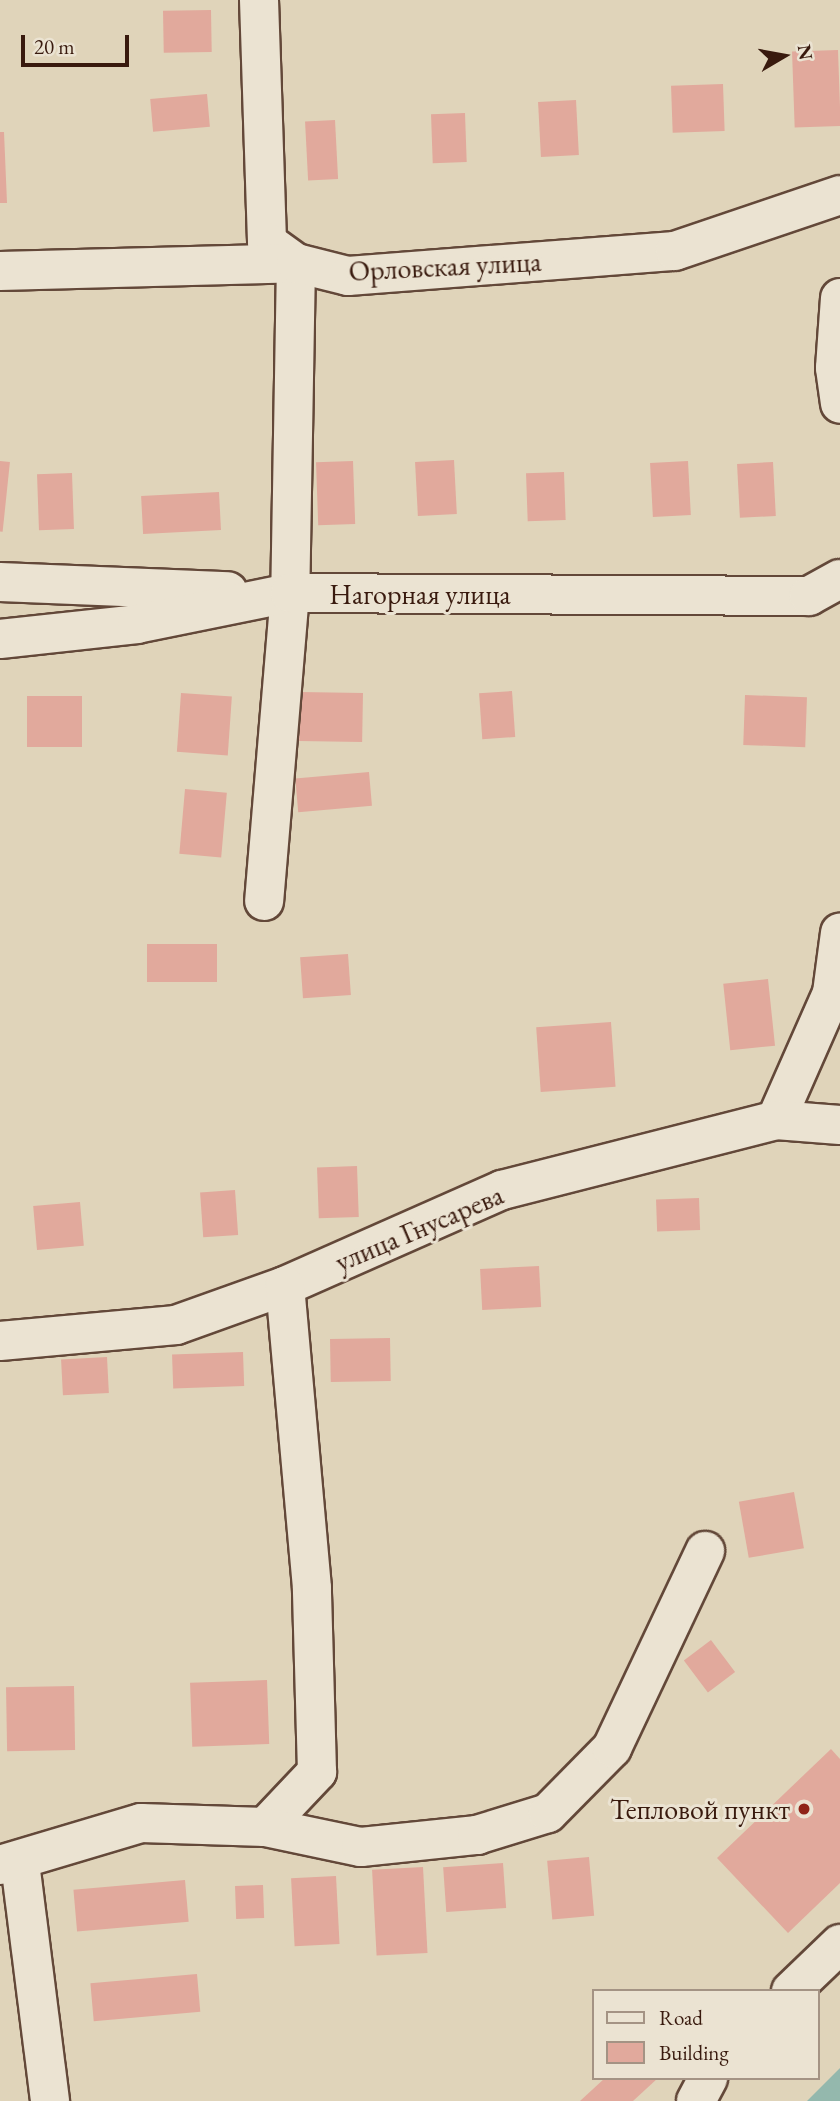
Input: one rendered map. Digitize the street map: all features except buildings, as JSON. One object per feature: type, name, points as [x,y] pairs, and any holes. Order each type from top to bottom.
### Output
[{"type":"street","points":[[259,0],[267,242],[296,263],[290,593],[264,901]]},
{"type":"street","name":"Орловская улица","points":[[0,271],[296,263],[348,276],[675,251],[840,195]]},
{"type":"street","points":[[840,298],[835,368],[840,404]]},
{"type":"street","name":"Нагорная улица","points":[[0,639],[137,624],[290,593],[809,596],[840,579]]},
{"type":"street","points":[[0,582],[290,593]]},
{"type":"street","points":[[776,1120],[832,993],[840,933]]},
{"type":"street","name":"улица Гнусарева","points":[[0,1342],[176,1325],[285,1286],[502,1190],[776,1120],[840,1125]]},
{"type":"street","points":[[265,1827],[317,1772],[312,1588],[285,1286]]},
{"type":"street","points":[[50,2101],[10,1864],[141,1823],[265,1827],[361,1847],[477,1835],[548,1813],[612,1748],[705,1551]]},
{"type":"street","points":[[793,1989],[840,1944]]},
{"type":"street","points":[[696,2101],[707,2080]]},
{"type":"water","points":[[840,2068],[840,2101],[807,2101]]},
{"type":"place","name":"Тепловой пункт","points":[[804,1809]]}]
